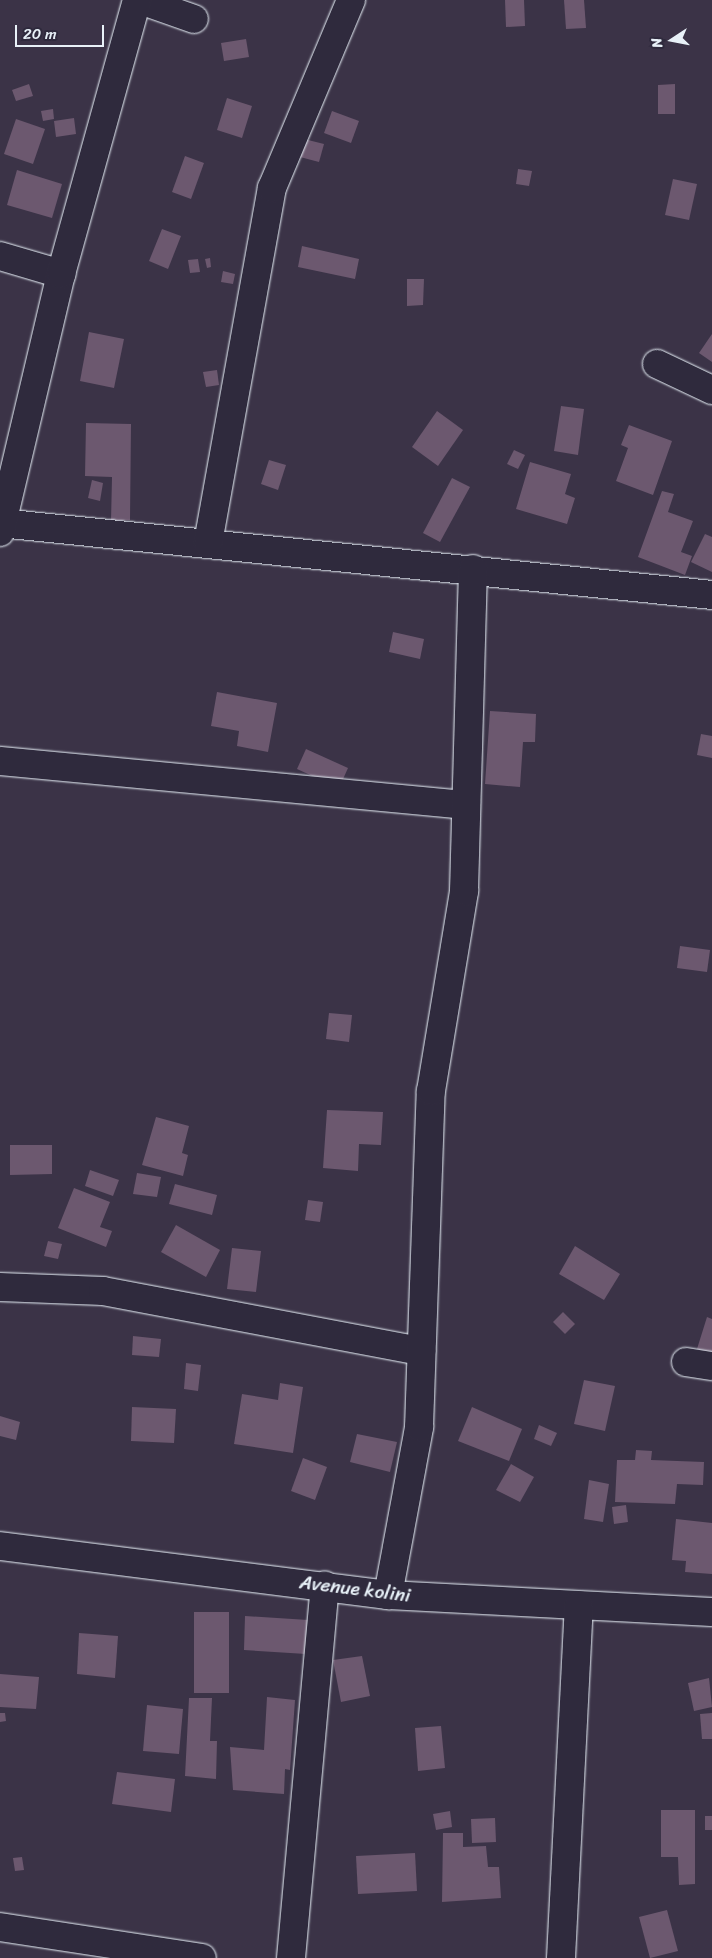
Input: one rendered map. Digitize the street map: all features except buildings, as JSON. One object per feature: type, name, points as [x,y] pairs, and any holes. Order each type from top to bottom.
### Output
[{"type":"street","points":[[194,19],[139,0],[61,274],[0,526],[208,543],[712,595]]},
{"type":"street","points":[[208,543],[272,188],[351,0]]},
{"type":"street","points":[[0,256],[61,274]]},
{"type":"street","points":[[657,364],[712,390]]},
{"type":"street","points":[[388,1595],[419,1427],[431,1091],[464,891],[473,569]]},
{"type":"street","points":[[0,761],[466,805]]},
{"type":"street","points":[[0,1287],[103,1291],[421,1351]]},
{"type":"street","name":"Avenue kolini","points":[[0,1546],[388,1595],[712,1612]]},
{"type":"street","points":[[291,1958],[325,1586]]},
{"type":"street","points":[[561,1958],[579,1605]]},
{"type":"street","points":[[0,1927],[202,1958]]}]
